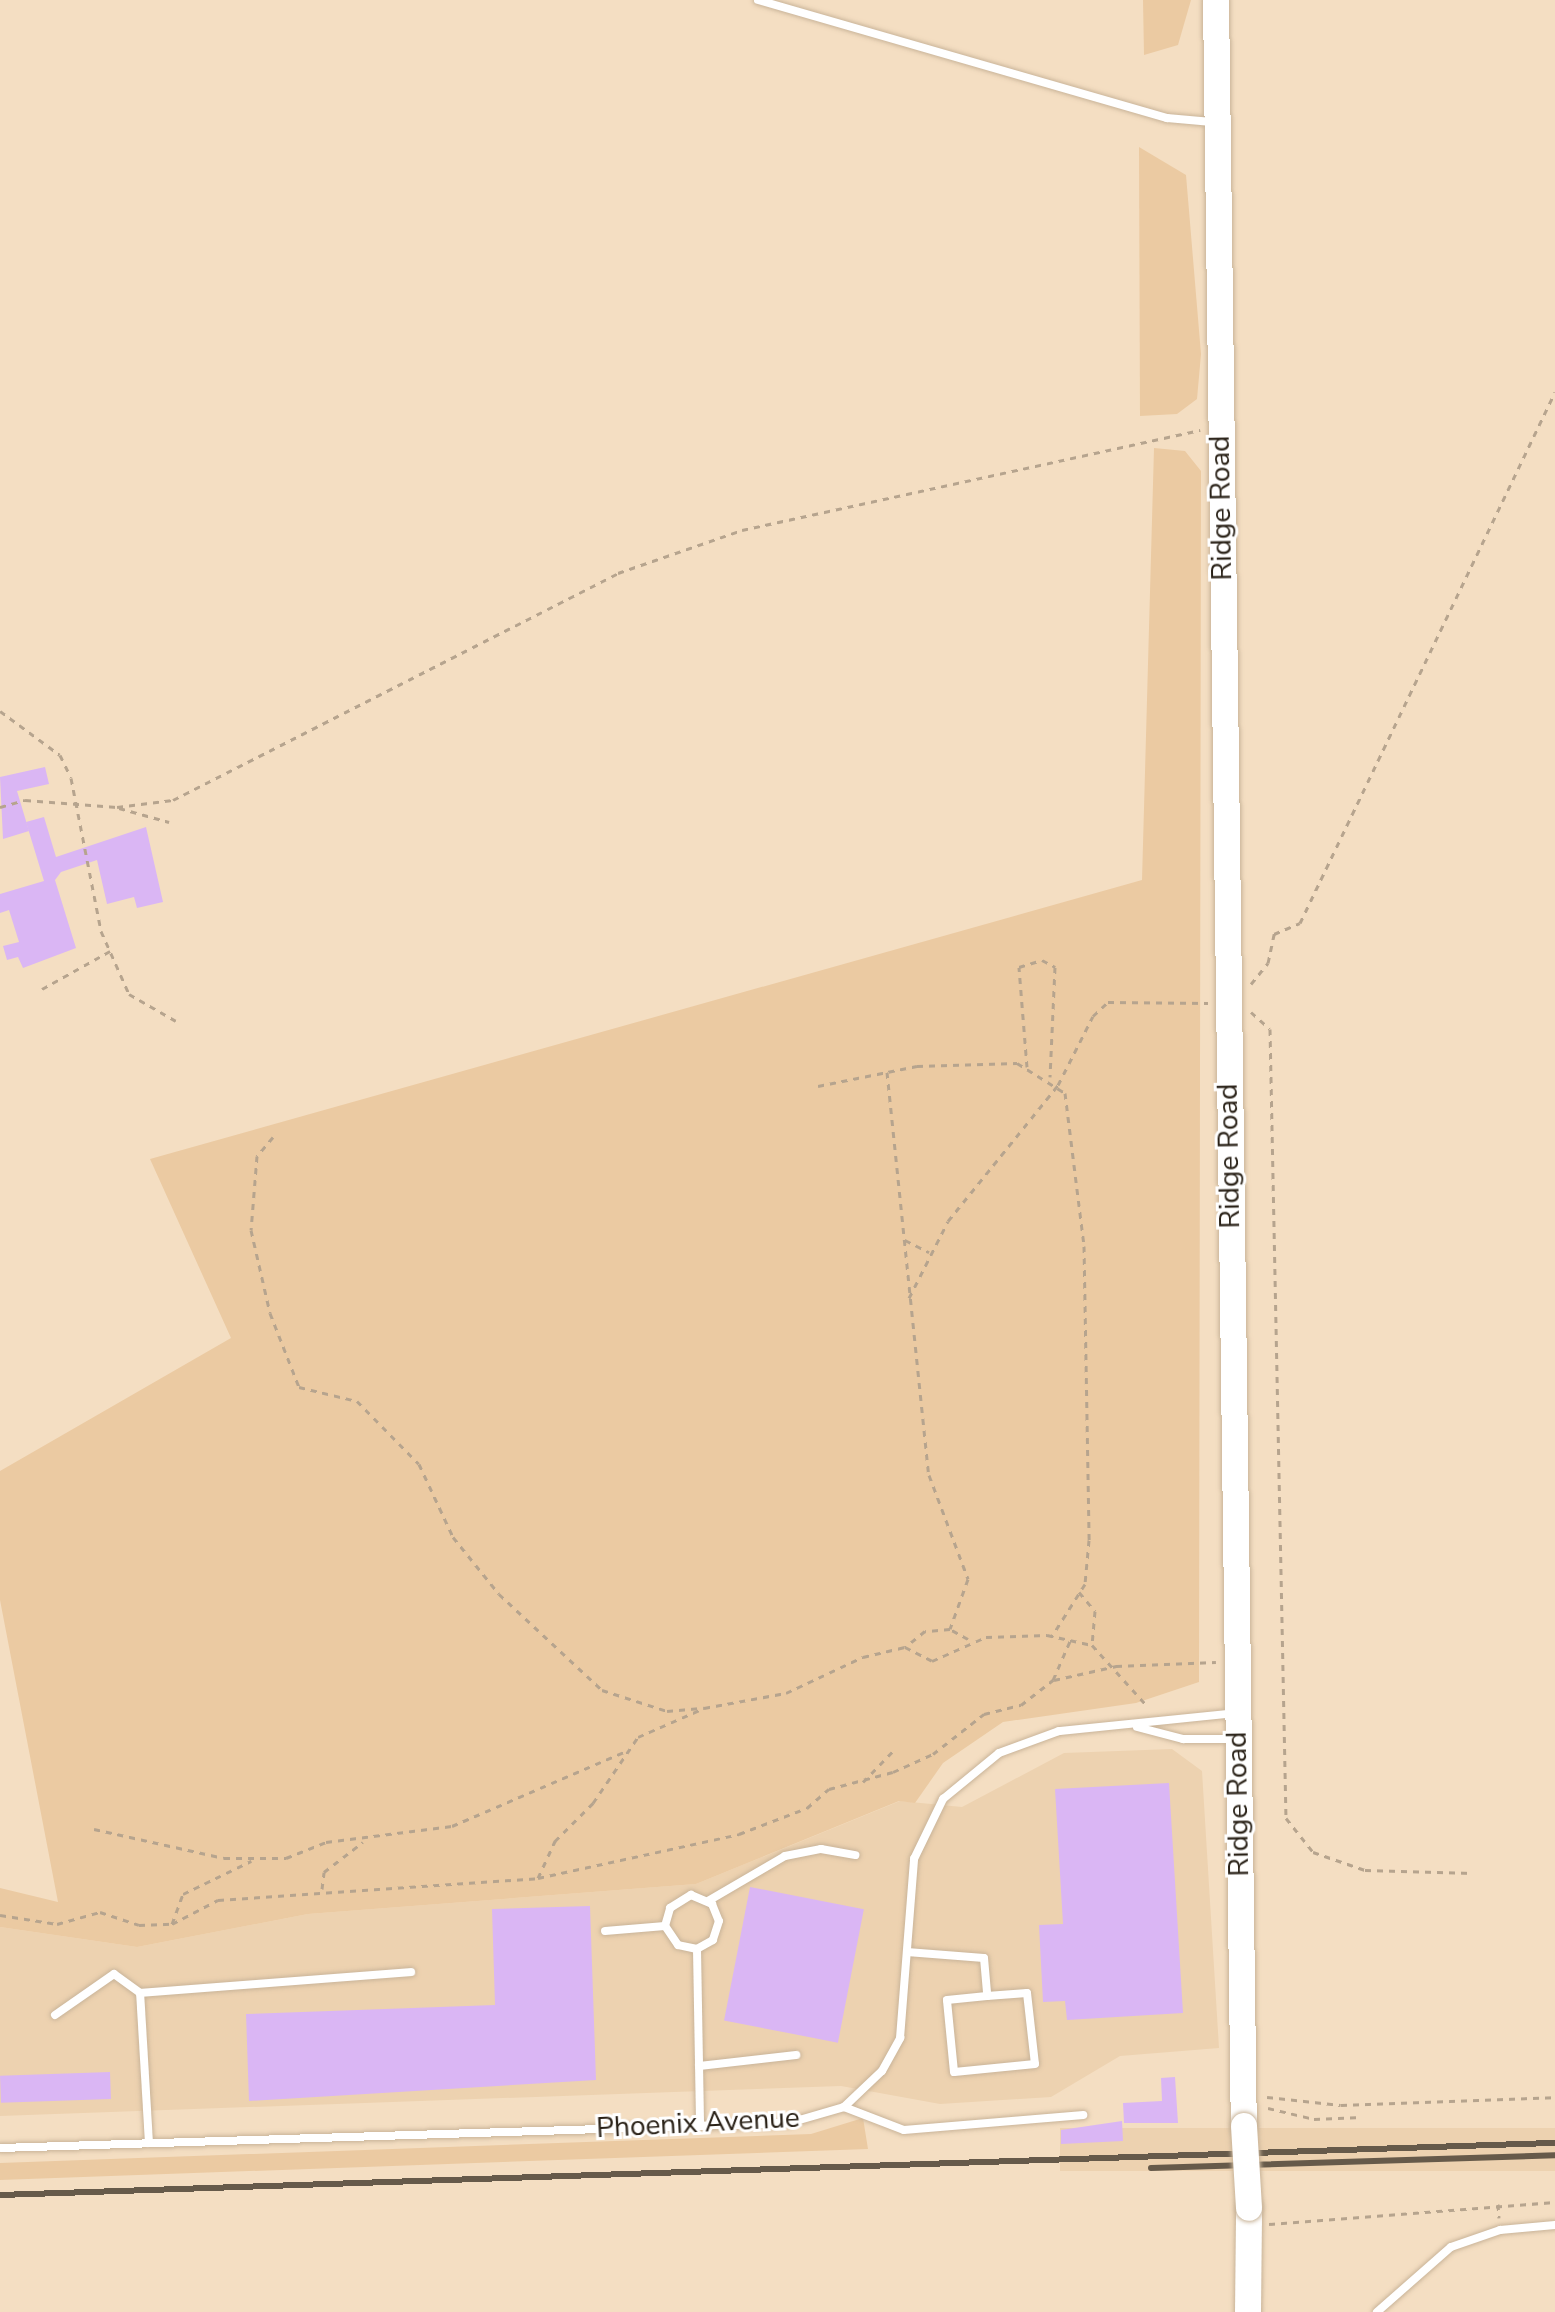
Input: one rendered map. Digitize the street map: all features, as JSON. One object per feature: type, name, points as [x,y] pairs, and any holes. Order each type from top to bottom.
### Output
[{"type":"main road","name":"Ridge Road","points":[[1216,0],[1236,1661],[1244,2111],[1249,2217],[1248,2312]]},
{"type":"lane","points":[[758,0],[1167,118],[1217,122]]},
{"type":"lane","name":"Phoenix Avenue","points":[[0,2148],[789,2123],[844,2107],[882,2071],[900,2038],[914,1859],[943,1799],[999,1753],[1044,1736],[1136,1727],[1157,1721],[1237,1726]]},
{"type":"lane","name":"Phoenix Avenue","points":[[1136,1727],[1183,1739],[1237,1726]]},
{"type":"lane","points":[[665,1926],[676,1901],[708,1901],[785,1856],[821,1849],[855,1855]]},
{"type":"lane","points":[[697,1949],[718,1932],[717,1912],[708,1901]]},
{"type":"lane","points":[[605,1931],[665,1926]]},
{"type":"lane","points":[[665,1926],[678,1945],[697,1949]]},
{"type":"lane","points":[[697,1949],[700,2126]]},
{"type":"lane","points":[[907,1952],[984,1958],[987,1996]]},
{"type":"lane","points":[[55,2015],[114,1974],[140,1993],[411,1972]]},
{"type":"lane","points":[[140,1993],[149,2143]]},
{"type":"lane","points":[[1027,1993],[1035,2064],[954,2072],[947,2000],[987,1996],[1027,1993]]},
{"type":"lane","points":[[699,2066],[796,2055]]},
{"type":"lane","points":[[844,2107],[904,2130],[1083,2115]]},
{"type":"lane","points":[[1377,2312],[1451,2247],[1500,2230],[1555,2225]]},
{"type":"path","points":[[909,1298],[929,1252],[1058,1085],[1093,1016],[1108,1002],[1204,1005],[1227,991],[1261,977],[1274,934],[1300,923],[1555,392]]},
{"type":"path","points":[[0,807],[25,800],[117,807],[152,806],[198,789],[632,568],[742,530],[1167,433],[1220,428]]},
{"type":"path","points":[[0,711],[60,755],[76,803],[84,867],[110,951],[129,994],[176,1021]]},
{"type":"path","points":[[117,807],[169,822]]},
{"type":"path","points":[[42,989],[110,951]]},
{"type":"path","points":[[1027,1067],[1019,967],[1042,960],[1055,967],[1050,1077]]},
{"type":"path","points":[[1227,991],[1270,1029],[1286,1818],[1313,1852],[1365,1870],[1473,1873]]},
{"type":"path","points":[[818,1086],[887,1071],[962,1063],[1027,1067],[1050,1077],[1058,1085],[1072,1113],[1084,1246],[1089,1540],[1078,1591],[1052,1636]]},
{"type":"path","points":[[887,1071],[929,1475],[968,1579],[950,1629]]},
{"type":"path","points":[[273,1137],[257,1156],[251,1230],[270,1313],[299,1387],[357,1401],[419,1464],[453,1537],[499,1594],[602,1690],[667,1711],[704,1708],[786,1693],[863,1657],[905,1647],[925,1631],[950,1629],[968,1639],[1052,1636],[1092,1645],[1116,1666],[1157,1721]]},
{"type":"path","points":[[904,1239],[929,1252]]},
{"type":"path","points":[[1078,1591],[1095,1611],[1092,1645]]},
{"type":"path","points":[[905,1647],[932,1661],[952,1657],[968,1639]]},
{"type":"path","points":[[1053,1680],[1070,1641]]},
{"type":"path","points":[[0,1915],[57,1924],[100,1912],[139,1925],[172,1924],[218,1900],[322,1890],[538,1878],[711,1842],[807,1808],[829,1789],[857,1786],[933,1754],[960,1728],[1021,1705],[1053,1680],[1116,1666],[1236,1661]]},
{"type":"path","points":[[538,1878],[555,1841],[593,1803],[624,1752],[638,1737],[704,1708]]},
{"type":"path","points":[[857,1786],[896,1748]]},
{"type":"path","points":[[172,1924],[183,1894],[254,1860],[326,1842],[363,1842],[496,1812],[624,1752]]},
{"type":"path","points":[[94,1829],[254,1860]]},
{"type":"path","points":[[322,1890],[324,1872],[363,1842]]},
{"type":"path","points":[[1244,2111],[1301,2095],[1341,2105],[1555,2097]]},
{"type":"path","points":[[1244,2111],[1289,2108],[1314,2119],[1362,2117]]},
{"type":"path","points":[[1249,2217],[1555,2202]]},
{"type":"shaded area","points":[[1143,0],[1191,0],[1178,45],[1144,55]]},
{"type":"shaded area","points":[[1139,147],[1186,175],[1201,354],[1197,399],[1177,414],[1140,416]]},
{"type":"shaded area","points":[[1154,448],[1185,451],[1201,471],[1199,1682],[1136,1703],[1003,1722],[943,1763],[915,1803],[899,1801],[696,1884],[308,1914],[137,1947],[0,1927],[0,1888],[58,1902],[0,1600],[0,1471],[231,1338],[150,1159],[1142,880]]},
{"type":"shaded area","points":[[1172,1749],[1202,1771],[1219,2048],[1120,2056],[1051,2097],[940,2104],[841,2086],[0,2116],[0,1927],[137,1947],[308,1914],[696,1884],[900,1801],[962,1807],[1064,1753]]},
{"type":"shaded area","points":[[863,2118],[868,2149],[0,2180],[0,2163],[811,2134]]},
{"type":"shaded area","points":[[1060,2128],[1555,2128],[1555,2171],[1060,2171]]},
{"type":"building","points":[[45,767],[49,784],[17,791],[29,831],[3,839],[0,777]]},
{"type":"building","points":[[44,817],[56,857],[146,827],[163,902],[137,908],[134,897],[107,904],[97,860],[61,872],[55,880],[76,948],[23,968],[18,957],[7,960],[3,946],[19,942],[9,910],[0,913],[0,894],[44,881],[26,822]]},
{"type":"building","points":[[1169,1783],[1183,2013],[1067,2020],[1065,2001],[1043,2002],[1039,1925],[1063,1924],[1055,1789]]},
{"type":"building","points":[[750,1887],[864,1909],[838,2043],[724,2021]]},
{"type":"building","points":[[590,1906],[596,2080],[249,2101],[246,2014],[495,2005],[492,1909]]},
{"type":"building","points":[[110,2072],[111,2099],[1,2103],[0,2076]]},
{"type":"building","points":[[1175,2077],[1178,2123],[1124,2123],[1123,2103],[1162,2101],[1161,2078]]},
{"type":"building","points":[[1122,2121],[1123,2141],[1061,2144],[1061,2130]]},
{"type":"railway","points":[[0,2195],[1555,2143]]},
{"type":"railway","points":[[1151,2168],[1555,2155]]}]
